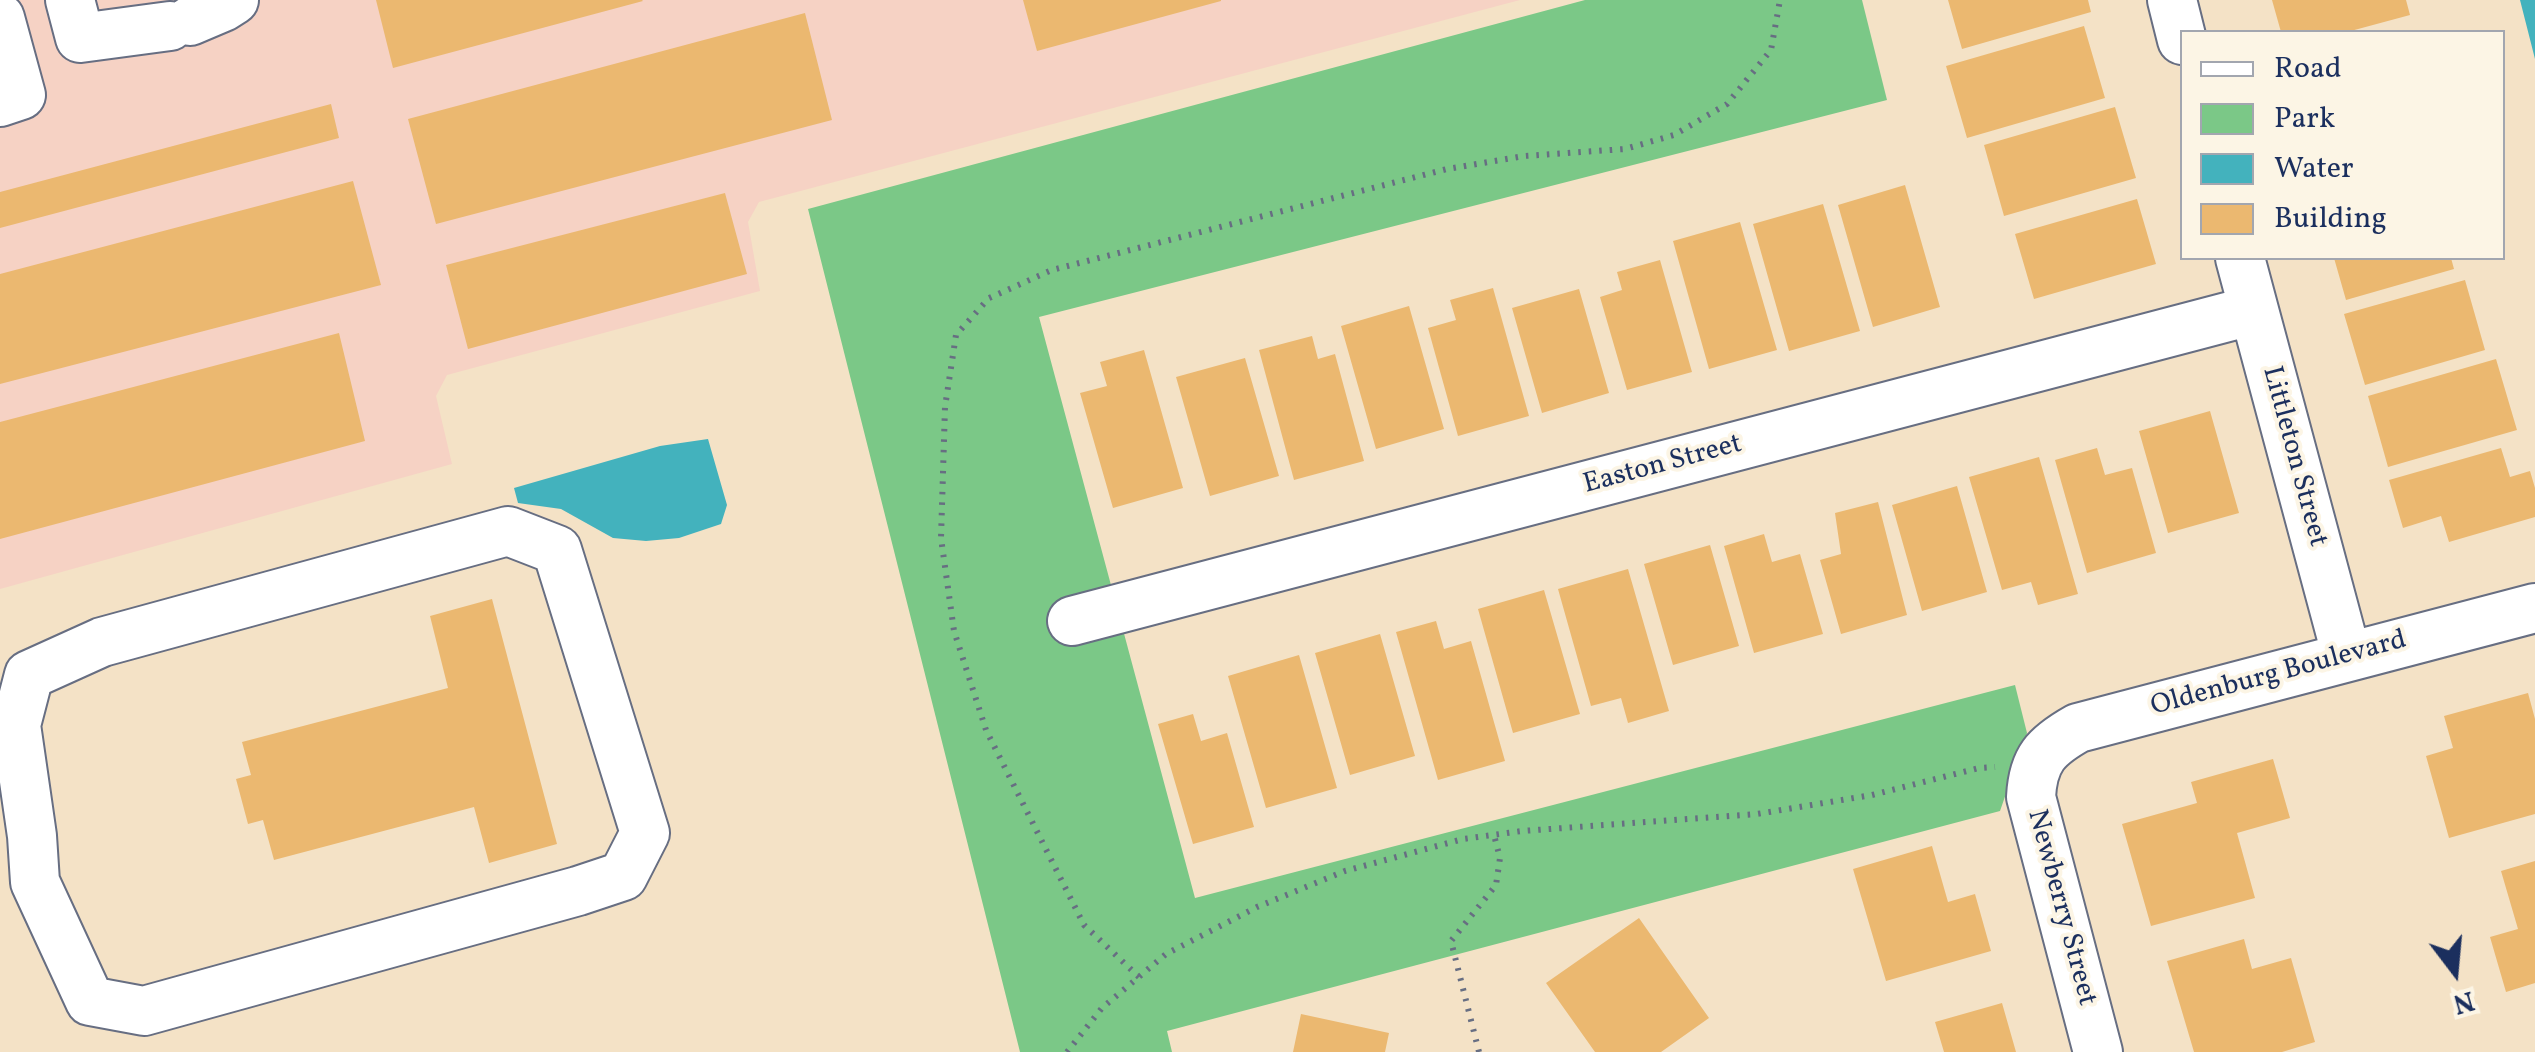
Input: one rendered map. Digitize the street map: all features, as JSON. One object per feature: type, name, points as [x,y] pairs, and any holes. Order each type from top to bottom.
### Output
[{"type":"street","points":[[75,19],[180,24],[234,0]]},
{"type":"street","points":[[2172,0],[2180,32]]},
{"type":"street","points":[[0,18],[10,98]]},
{"type":"street","name":"Littleton Street","points":[[2241,260],[2346,658]]},
{"type":"street","name":"Easton Street","points":[[1072,621],[2254,310]]},
{"type":"street","points":[[508,532],[557,550],[644,834],[623,876],[144,1010],[90,1001],[17,863],[16,725],[29,675],[102,642],[508,532]]},
{"type":"street","name":"Oldenburg Boulevard","points":[[2036,764],[2054,742],[2078,728],[2535,608]]},
{"type":"street","name":"Newberry Street","points":[[2036,764],[2031,797],[2098,1052]]},
{"type":"path","points":[[1139,976],[1084,924],[986,730],[954,631],[941,538],[945,408],[956,335],[989,298],[1052,270],[1447,168],[1524,156],[1625,149],[1674,135],[1727,104],[1771,50],[1780,0]]},
{"type":"path","points":[[1067,1052],[1102,1008],[1166,954],[1256,907],[1345,871],[1494,834],[1757,814],[1872,795],[1980,768],[2036,764]]},
{"type":"path","points":[[1479,1052],[1450,942],[1496,885],[1500,858],[1494,834]]},
{"type":"shaded area","points":[[0,0],[1520,0],[759,202],[748,222],[760,291],[447,375],[436,396],[452,464],[0,589]]},
{"type":"green space","points":[[1585,0],[1862,0],[1887,100],[1039,317],[1195,898],[2015,685],[2027,733],[2000,811],[1167,1031],[1172,1052],[1020,1052],[808,209]]},
{"type":"water","points":[[2520,0],[2535,0],[2535,59]]},
{"type":"water","points":[[708,439],[727,505],[721,524],[679,538],[613,538],[561,509],[518,503],[514,488],[660,446]]},
{"type":"building","points":[[376,0],[642,0],[643,1],[393,68]]},
{"type":"building","points":[[1023,0],[1221,0],[1221,1],[1037,51]]},
{"type":"building","points":[[1948,0],[2088,0],[2091,12],[1962,49]]},
{"type":"building","points":[[2272,0],[2406,0],[2410,15],[2354,30],[2280,30]]},
{"type":"building","points":[[805,13],[832,120],[436,224],[408,119]]},
{"type":"building","points":[[2084,26],[2105,98],[1967,138],[1946,66]]},
{"type":"building","points":[[331,104],[339,138],[0,228],[0,192]]},
{"type":"building","points":[[2115,107],[2136,178],[2004,216],[1984,145]]},
{"type":"building","points":[[353,181],[381,285],[0,384],[0,274]]},
{"type":"building","points":[[1905,185],[1940,307],[1873,327],[1838,205]]},
{"type":"building","points":[[725,193],[747,274],[468,349],[446,265]]},
{"type":"building","points":[[2137,199],[2156,264],[2034,299],[2015,234]]},
{"type":"building","points":[[1823,204],[1860,331],[1789,351],[1753,224]]},
{"type":"building","points":[[1740,222],[1777,350],[1709,369],[1673,241]]},
{"type":"building","points":[[1660,260],[1692,372],[1627,390],[1600,297],[1622,290],[1617,272]]},
{"type":"building","points":[[2335,260],[2452,260],[2454,269],[2346,300]]},
{"type":"building","points":[[2465,280],[2485,350],[2365,385],[2344,314]]},
{"type":"building","points":[[1493,288],[1529,416],[1458,436],[1428,328],[1456,320],[1450,300]]},
{"type":"building","points":[[1579,289],[1609,393],[1542,413],[1512,308]]},
{"type":"building","points":[[1409,306],[1444,429],[1376,449],[1341,326]]},
{"type":"building","points":[[339,333],[365,441],[0,539],[0,422]]},
{"type":"building","points":[[1312,336],[1318,359],[1335,354],[1364,461],[1294,480],[1259,350]]},
{"type":"building","points":[[1144,350],[1183,488],[1113,508],[1080,393],[1107,386],[1100,362]]},
{"type":"building","points":[[1245,358],[1279,476],[1210,496],[1176,377]]},
{"type":"building","points":[[2496,359],[2517,430],[2388,467],[2368,396]]},
{"type":"building","points":[[2210,411],[2239,513],[2168,533],[2139,431]]},
{"type":"building","points":[[2097,448],[2105,475],[2132,468],[2156,553],[2087,573],[2055,460]]},
{"type":"building","points":[[2501,448],[2510,477],[2530,471],[2535,488],[2535,517],[2449,542],[2441,516],[2403,528],[2389,480]]},
{"type":"building","points":[[2039,457],[2078,594],[2038,605],[2031,582],[2002,590],[1969,477]]},
{"type":"building","points":[[1957,486],[1987,592],[1922,611],[1892,505]]},
{"type":"building","points":[[1878,502],[1907,615],[1841,634],[1820,560],[1841,554],[1835,513]]},
{"type":"building","points":[[1764,534],[1772,562],[1800,554],[1823,634],[1754,653],[1724,546]]},
{"type":"building","points":[[1710,545],[1739,646],[1673,665],[1644,564]]},
{"type":"building","points":[[1628,569],[1669,711],[1628,723],[1621,698],[1591,706],[1558,589]]},
{"type":"building","points":[[1544,590],[1580,714],[1513,733],[1478,609]]},
{"type":"building","points":[[492,599],[557,844],[489,863],[474,807],[274,860],[263,820],[248,824],[236,779],[251,775],[242,742],[448,688],[430,616]]},
{"type":"building","points":[[1436,621],[1444,649],[1471,641],[1505,761],[1438,780],[1396,632]]},
{"type":"building","points":[[1380,634],[1415,756],[1350,775],[1315,653]]},
{"type":"building","points":[[1299,655],[1337,788],[1266,808],[1228,676]]},
{"type":"building","points":[[2528,693],[2535,719],[2535,814],[2449,838],[2426,756],[2453,748],[2444,716]]},
{"type":"building","points":[[1193,714],[1201,741],[1227,733],[1254,827],[1193,844],[1158,724]]},
{"type":"building","points":[[2273,759],[2290,818],[2237,833],[2255,898],[2151,926],[2122,824],[2197,803],[2191,782]]},
{"type":"building","points":[[1932,846],[1948,902],[1975,894],[1991,951],[1886,981],[1853,869]]},
{"type":"building","points":[[2535,861],[2535,983],[2506,992],[2490,937],[2518,929],[2501,871]]},
{"type":"building","points":[[1639,918],[1709,1018],[1661,1052],[1595,1052],[1546,983]]},
{"type":"building","points":[[2244,939],[2252,969],[2291,958],[2315,1042],[2282,1052],[2194,1052],[2167,961]]},
{"type":"building","points":[[2002,1003],[2016,1052],[1944,1052],[1935,1022]]},
{"type":"building","points":[[1301,1014],[1389,1033],[1385,1052],[1293,1052]]}]
